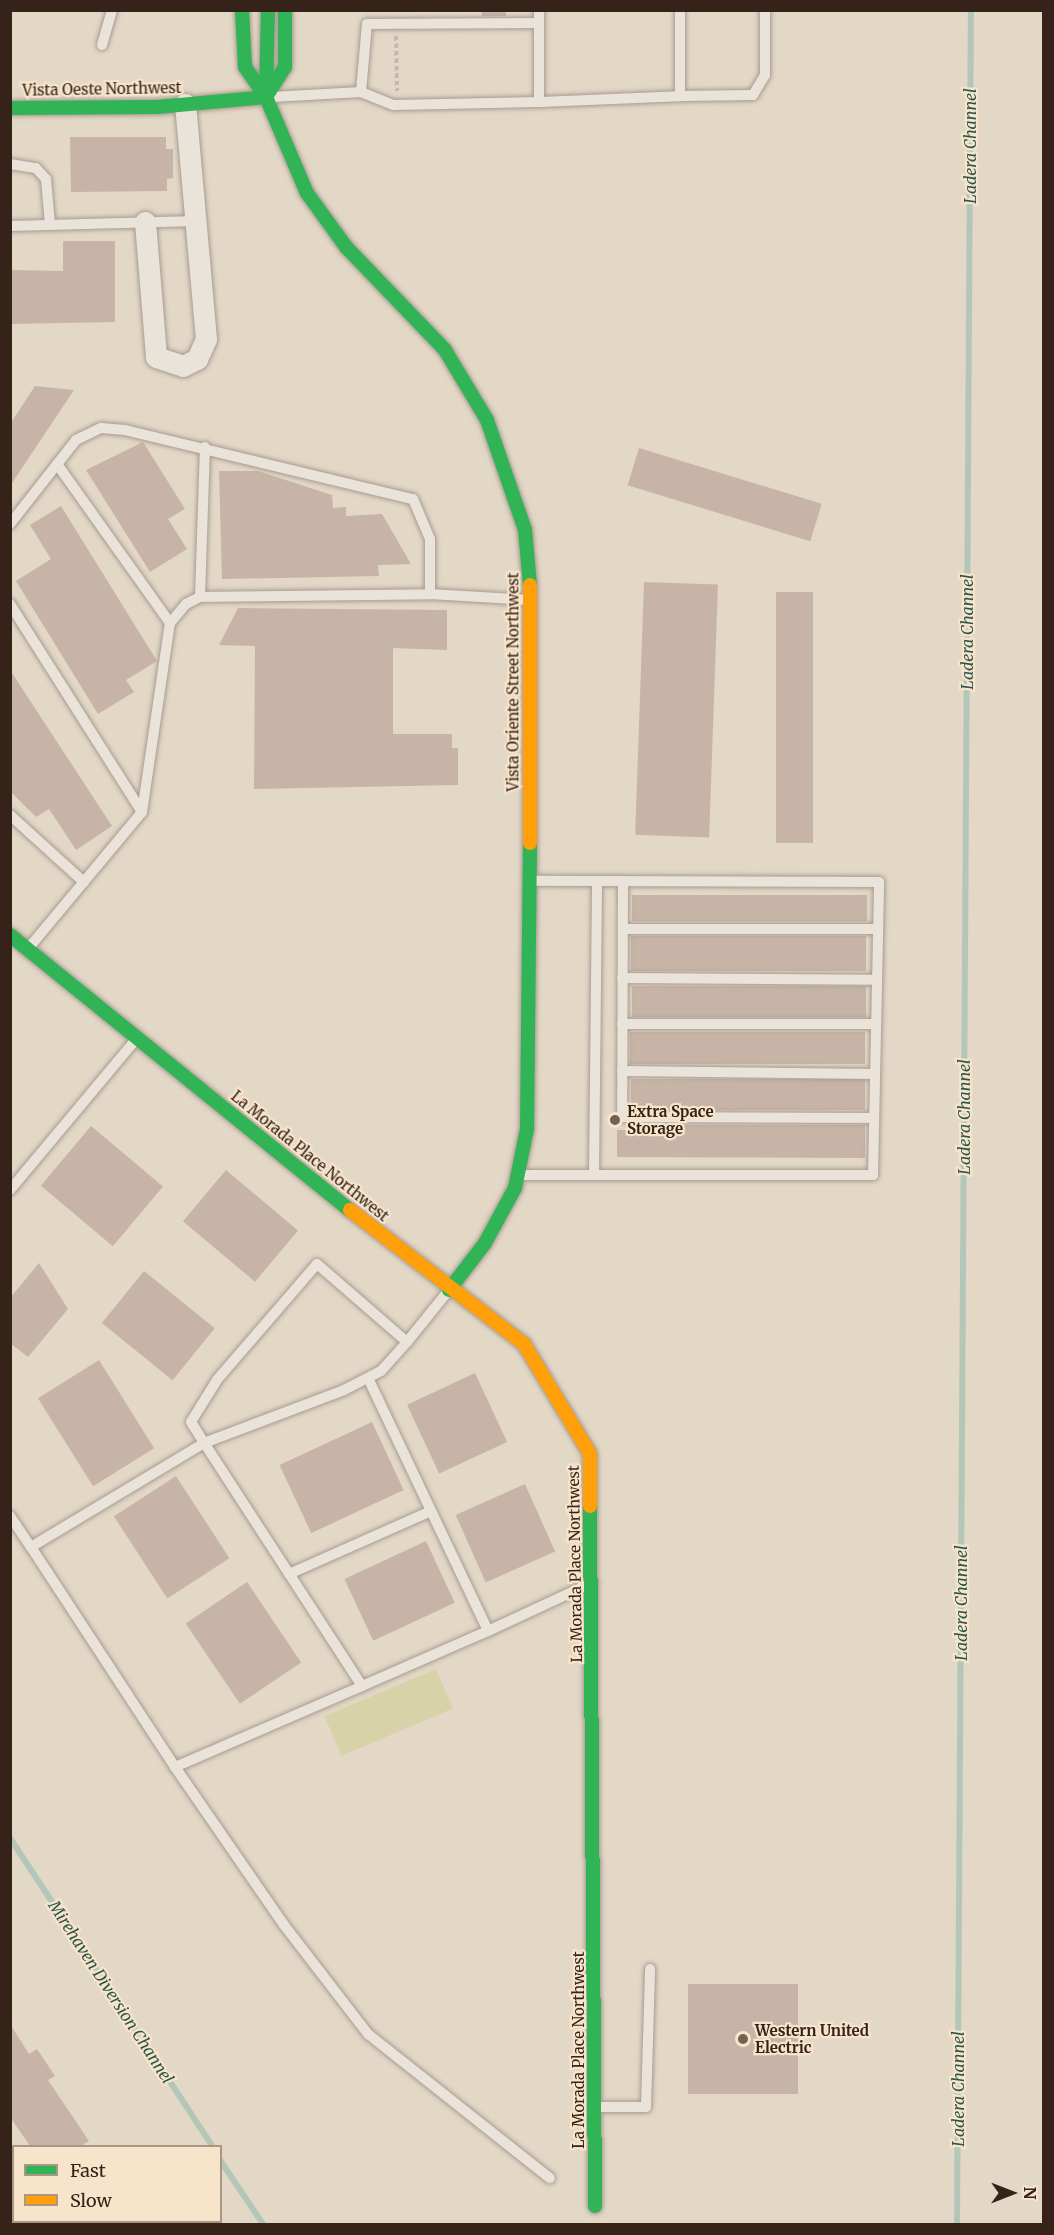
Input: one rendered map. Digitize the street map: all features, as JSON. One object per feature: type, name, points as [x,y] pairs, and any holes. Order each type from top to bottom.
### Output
[{"type":"street","name":"Vista Oriente Street Northwest","points":[[242,10],[245,67],[266,97],[291,160],[326,221],[445,350],[488,420],[518,498],[531,600],[528,1101],[518,1175],[500,1219],[449,1290]]},
{"type":"street","points":[[266,97],[268,10]]},
{"type":"street","points":[[266,97],[285,67],[285,10]]},
{"type":"street","name":"Vista Oeste Northwest","points":[[10,108],[185,104],[266,97]]},
{"type":"street","points":[[145,222],[156,357],[183,366],[205,347],[197,221],[185,104]]},
{"type":"street","name":"La Morada Place Northwest","points":[[10,935],[449,1290],[524,1344],[590,1454],[596,2206]]},
{"type":"lane","points":[[102,45],[112,10]]},
{"type":"lane","points":[[539,10],[539,102]]},
{"type":"lane","points":[[680,10],[680,96]]},
{"type":"lane","points":[[266,97],[361,92],[394,105],[753,95],[765,75],[765,10]]},
{"type":"lane","points":[[361,92],[367,24],[539,23]]},
{"type":"lane","points":[[10,164],[36,168],[45,179],[50,225]]},
{"type":"lane","points":[[10,226],[197,221]]},
{"type":"lane","points":[[10,524],[76,440],[101,428],[205,447],[412,500],[430,539],[430,594]]},
{"type":"lane","points":[[200,597],[205,447]]},
{"type":"lane","points":[[57,464],[170,622]]},
{"type":"lane","points":[[28,949],[142,812],[170,622],[200,597],[430,594],[531,600]]},
{"type":"lane","points":[[10,604],[142,812]]},
{"type":"lane","points":[[10,815],[84,882]]},
{"type":"lane","points":[[518,1175],[873,1175],[879,882],[530,880]]},
{"type":"lane","points":[[594,1175],[597,881]]},
{"type":"lane","points":[[623,881],[622,1117],[874,1118]]},
{"type":"lane","points":[[623,929],[878,929]]},
{"type":"lane","points":[[622,978],[877,980]]},
{"type":"lane","points":[[622,1024],[876,1024]]},
{"type":"lane","points":[[10,1190],[137,1038]]},
{"type":"lane","points":[[622,1071],[875,1074]]},
{"type":"lane","points":[[362,1686],[191,1422],[218,1380],[317,1264],[407,1342]]},
{"type":"lane","points":[[30,1547],[204,1443],[368,1378],[407,1342],[449,1290]]},
{"type":"lane","points":[[368,1378],[488,1631]]},
{"type":"lane","points":[[289,1574],[431,1511]]},
{"type":"lane","points":[[10,1516],[175,1767],[284,1925],[368,2034],[550,2178]]},
{"type":"lane","points":[[175,1767],[488,1631],[591,1583]]},
{"type":"lane","points":[[597,2108],[646,2107],[650,1969]]},
{"type":"path","points":[[396,24],[397,92]]},
{"type":"shaded area","points":[[436,1669],[453,1709],[341,1756],[325,1716]]},
{"type":"building","points":[[482,10],[506,10],[506,16],[482,16]]},
{"type":"building","points":[[70,137],[166,137],[166,149],[173,149],[173,178],[167,179],[167,191],[71,192]]},
{"type":"building","points":[[63,241],[115,241],[115,322],[10,324],[10,270],[63,271]]},
{"type":"building","points":[[35,386],[74,390],[10,486],[10,424]]},
{"type":"building","points":[[143,442],[185,509],[168,519],[187,549],[150,572],[86,470]]},
{"type":"building","points":[[639,448],[822,504],[810,541],[628,485]]},
{"type":"building","points":[[219,471],[258,471],[332,495],[333,508],[346,507],[346,516],[382,514],[411,564],[378,565],[379,576],[222,579]]},
{"type":"building","points":[[61,506],[157,661],[126,680],[134,692],[98,714],[16,581],[51,559],[30,525]]},
{"type":"building","points":[[644,582],[718,585],[709,837],[635,835]]},
{"type":"building","points":[[776,592],[813,592],[813,843],[776,843]]},
{"type":"building","points":[[238,608],[447,610],[447,650],[393,648],[393,734],[452,734],[452,748],[458,748],[458,785],[254,789],[255,646],[219,645]]},
{"type":"building","points":[[10,670],[112,826],[76,850],[49,809],[36,817],[10,791]]},
{"type":"building","points":[[632,895],[867,895],[867,921],[632,921]]},
{"type":"building","points":[[631,936],[866,936],[866,971],[631,971]]},
{"type":"building","points":[[632,986],[866,986],[866,1017],[632,1017]]},
{"type":"building","points":[[630,1032],[865,1032],[865,1064],[630,1064]]},
{"type":"building","points":[[631,1079],[865,1079],[865,1110],[631,1110]]},
{"type":"building","points":[[630,1125],[865,1125],[865,1158],[617,1157],[617,1130],[630,1130]]},
{"type":"building","points":[[91,1126],[163,1186],[113,1246],[41,1186]]},
{"type":"building","points":[[226,1170],[298,1230],[255,1282],[183,1221]]},
{"type":"building","points":[[39,1263],[68,1309],[28,1357],[10,1343],[10,1298]]},
{"type":"building","points":[[144,1271],[215,1328],[173,1380],[102,1323]]},
{"type":"building","points":[[99,1360],[154,1448],[93,1486],[38,1398]]},
{"type":"building","points":[[475,1373],[507,1442],[439,1474],[407,1405]]},
{"type":"building","points":[[372,1422],[404,1490],[311,1533],[280,1465]]},
{"type":"building","points":[[176,1476],[229,1558],[167,1598],[114,1516]]},
{"type":"building","points":[[525,1484],[555,1552],[486,1583],[456,1515]]},
{"type":"building","points":[[426,1541],[455,1603],[373,1641],[344,1579]]},
{"type":"building","points":[[247,1582],[301,1662],[240,1704],[186,1623]]},
{"type":"building","name":"Western United Electric","points":[[688,1984],[798,1984],[798,2094],[688,2094]]},
{"type":"building","points":[[10,2024],[29,2054],[37,2049],[55,2076],[48,2080],[89,2141],[83,2145],[29,2145],[10,2117]]},
{"type":"waterway","name":"Ladera Channel","points":[[957,2224],[971,10]]},
{"type":"waterway","name":"Mirehaven Diversion Channel","points":[[10,1838],[211,2145]]},
{"type":"waterway","name":"Mirehaven Diversion Channel","points":[[222,2163],[263,2224]]},
{"type":"traffic: fast","points":[[242,10],[245,67],[266,97],[307,193],[347,248],[445,350],[487,420],[525,530],[530,585]]},
{"type":"traffic: fast","points":[[266,97],[268,10]]},
{"type":"traffic: fast","points":[[266,97],[285,67],[285,10]]},
{"type":"traffic: fast","points":[[10,108],[157,107],[266,97]]},
{"type":"traffic: fast","points":[[449,1290],[485,1243],[515,1188],[527,1129],[530,843]]},
{"type":"traffic: fast","points":[[10,935],[350,1210]]},
{"type":"traffic: fast","points":[[590,1506],[595,2206]]},
{"type":"traffic: slow","points":[[530,585],[530,843]]},
{"type":"traffic: slow","points":[[350,1210],[524,1344],[590,1454],[590,1506]]},
{"type":"place","name":"Extra Space Storage","points":[[615,1120]]},
{"type":"place","name":"Western United Electric","points":[[743,2039]]}]
